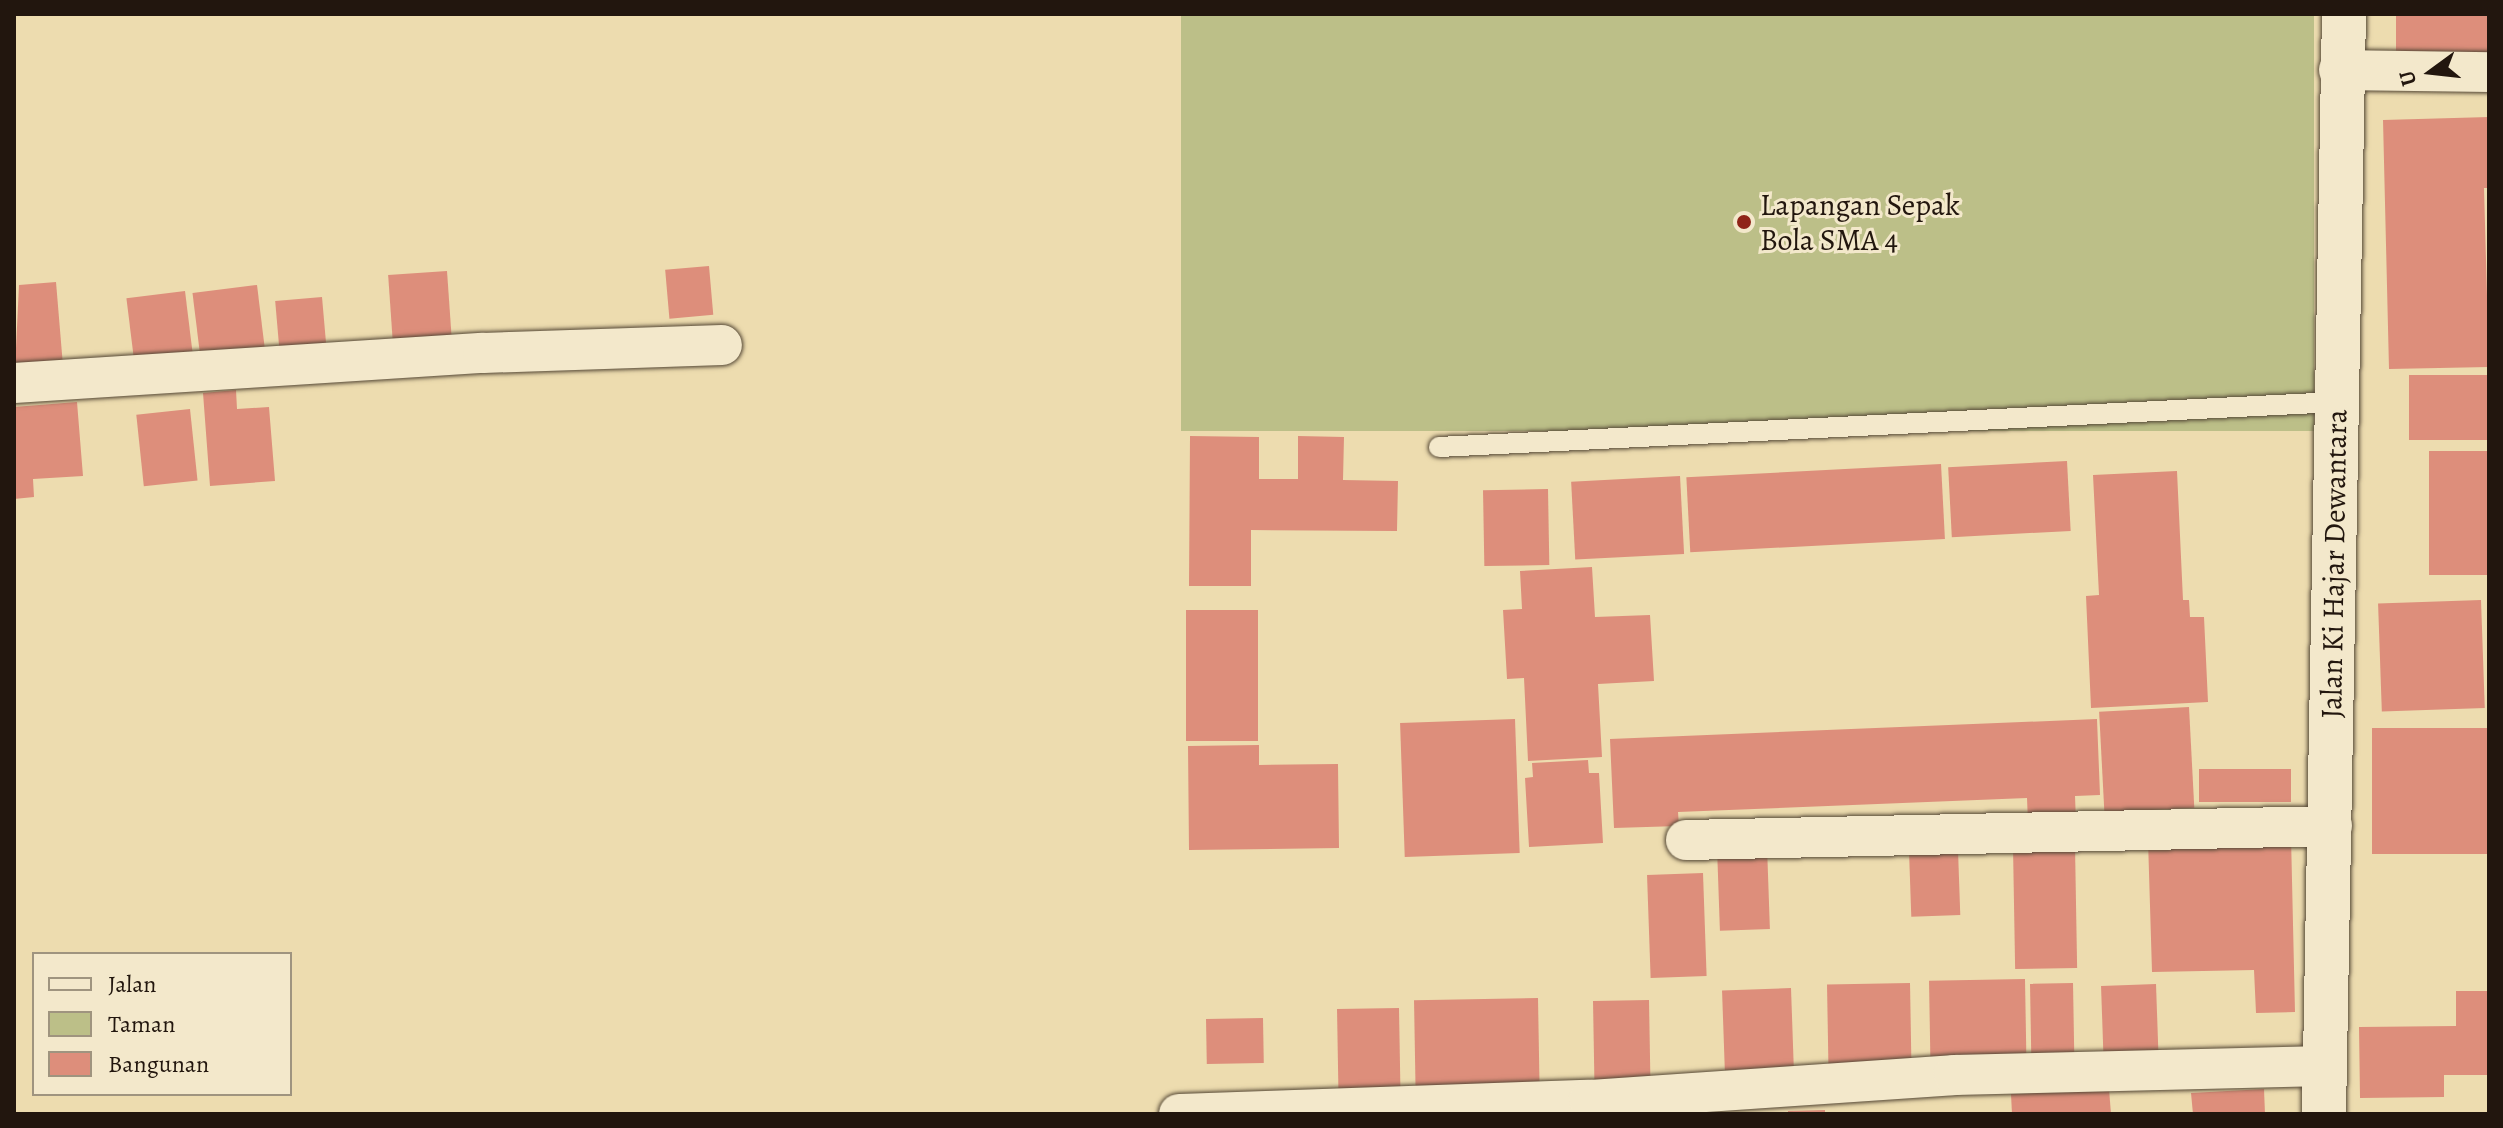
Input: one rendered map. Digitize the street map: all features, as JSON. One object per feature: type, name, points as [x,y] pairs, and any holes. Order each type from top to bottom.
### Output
[{"type":"main road","name":"Jalan Ki Hajar Dewantara","points":[[2324,1114],[2332,826],[2339,70],[2344,14]]},
{"type":"street","points":[[2339,70],[2489,72]]},
{"type":"street","points":[[14,383],[483,353],[722,345]]},
{"type":"street","points":[[1686,840],[2332,826]]},
{"type":"street","points":[[1179,1114],[1589,1100],[1954,1075],[2325,1066]]},
{"type":"lane","points":[[1439,447],[2336,402]]},
{"type":"green space","name":"Lapangan Sepak Bola SMA 4","points":[[1181,14],[2314,14],[2314,431],[1181,431]]},
{"type":"building","points":[[2396,14],[2489,14],[2489,53],[2396,53]]},
{"type":"building","points":[[2489,117],[2489,188],[2484,188],[2489,367],[2389,369],[2383,120]]},
{"type":"building","points":[[709,266],[713,315],[669,319],[665,270]]},
{"type":"building","points":[[447,271],[452,348],[394,352],[388,275]]},
{"type":"building","points":[[56,282],[63,366],[15,369],[19,285]]},
{"type":"building","points":[[257,285],[266,361],[202,369],[192,293]]},
{"type":"building","points":[[185,291],[194,365],[136,373],[126,298]]},
{"type":"building","points":[[322,297],[327,355],[280,359],[275,301]]},
{"type":"building","points":[[2409,375],[2489,375],[2489,440],[2409,440]]},
{"type":"building","points":[[236,390],[237,409],[269,407],[275,481],[210,486],[203,393]]},
{"type":"building","points":[[77,402],[83,476],[33,479],[34,497],[14,499],[14,407]]},
{"type":"building","points":[[190,409],[198,481],[144,486],[136,415]]},
{"type":"building","points":[[1190,436],[1259,437],[1259,479],[1298,479],[1298,436],[1344,437],[1343,480],[1398,481],[1397,531],[1251,530],[1251,586],[1189,586]]},
{"type":"building","points":[[2429,451],[2489,451],[2489,575],[2429,575]]},
{"type":"building","points":[[2067,461],[2071,531],[1952,537],[1948,467]]},
{"type":"building","points":[[1941,464],[1945,539],[1690,552],[1686,477]]},
{"type":"building","points":[[2177,471],[2183,600],[2189,600],[2190,617],[2204,617],[2208,702],[2091,708],[2086,596],[2099,595],[2093,475]]},
{"type":"building","points":[[1680,476],[1684,554],[1575,560],[1571,482]]},
{"type":"building","points":[[1548,489],[1549,565],[1484,566],[1483,490]]},
{"type":"building","points":[[1592,567],[1595,617],[1650,615],[1654,681],[1598,684],[1602,757],[1528,761],[1524,678],[1507,679],[1503,610],[1522,609],[1520,571]]},
{"type":"building","points":[[2481,600],[2485,708],[2382,712],[2378,604]]},
{"type":"building","points":[[1186,610],[1258,610],[1258,741],[1186,741]]},
{"type":"building","points":[[2189,707],[2194,808],[2104,813],[2099,712]]},
{"type":"building","points":[[1515,719],[1520,853],[1405,857],[1400,723]]},
{"type":"building","points":[[2097,719],[2100,795],[2075,796],[2076,821],[2028,823],[2027,798],[1678,812],[1679,826],[1614,828],[1610,739]]},
{"type":"building","points":[[2372,728],[2489,728],[2489,854],[2372,854]]},
{"type":"building","points":[[1259,745],[1259,765],[1338,764],[1339,848],[1189,850],[1188,746]]},
{"type":"building","points":[[1588,760],[1589,773],[1599,773],[1603,843],[1529,847],[1525,778],[1533,777],[1532,763]]},
{"type":"building","points":[[2199,769],[2291,769],[2291,802],[2199,802]]},
{"type":"building","points":[[2291,836],[2295,1012],[2256,1013],[2254,970],[2152,972],[2148,840]]},
{"type":"building","points":[[1767,846],[1770,929],[1720,931],[1717,848]]},
{"type":"building","points":[[2075,846],[2077,968],[2015,969],[2013,847]]},
{"type":"building","points":[[1958,850],[1960,915],[1911,917],[1909,852]]},
{"type":"building","points":[[1703,873],[1707,976],[1651,978],[1647,875]]},
{"type":"building","points":[[2025,979],[2026,1062],[1930,1064],[1929,981]]},
{"type":"building","points":[[1910,983],[1911,1063],[1828,1064],[1827,984]]},
{"type":"building","points":[[2073,983],[2074,1062],[2031,1063],[2030,984]]},
{"type":"building","points":[[2156,984],[2159,1056],[2104,1058],[2101,986]]},
{"type":"building","points":[[1791,988],[1794,1068],[1725,1070],[1722,990]]},
{"type":"building","points":[[2456,991],[2489,991],[2489,1075],[2444,1075],[2444,1097],[2360,1098],[2359,1027],[2456,1026]]},
{"type":"building","points":[[1538,998],[1540,1086],[1416,1088],[1414,1000]]},
{"type":"building","points":[[1649,1000],[1650,1084],[1594,1085],[1593,1001]]},
{"type":"building","points":[[1399,1008],[1400,1088],[1338,1089],[1337,1009]]},
{"type":"building","points":[[1263,1018],[1264,1063],[1207,1064],[1206,1019]]},
{"type":"building","points":[[2109,1089],[2111,1114],[2012,1114],[2011,1094]]},
{"type":"building","points":[[2264,1089],[2265,1114],[2193,1114],[2191,1093]]},
{"type":"building","points":[[1825,1110],[1825,1114],[1788,1114],[1788,1111]]},
{"type":"place","name":"Lapangan Sepak Bola SMA 4","points":[[1744,222]]}]
